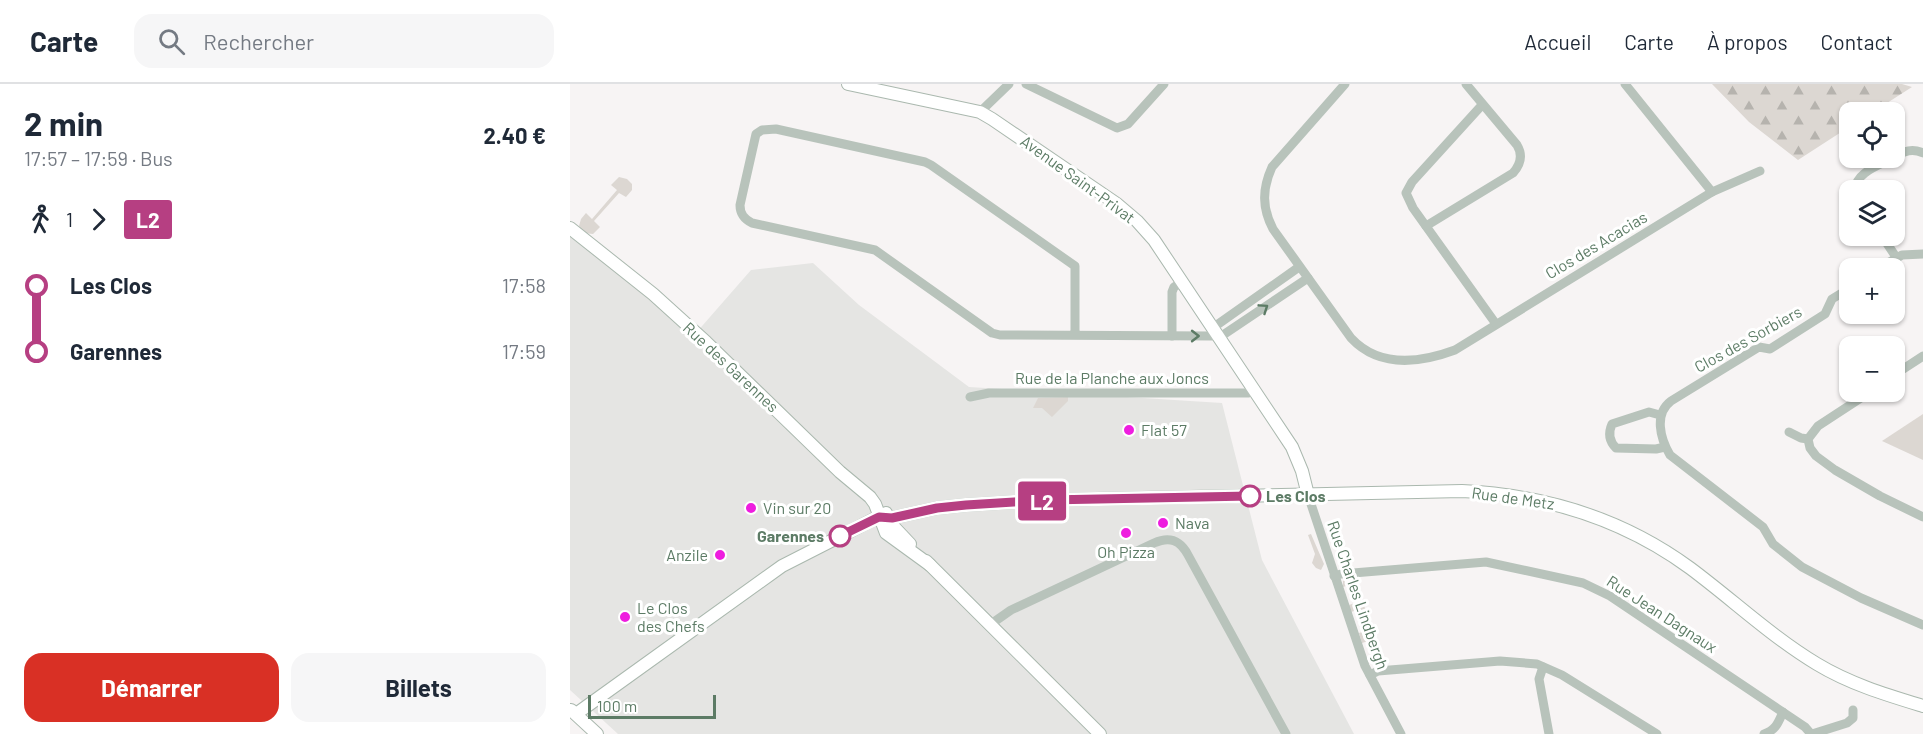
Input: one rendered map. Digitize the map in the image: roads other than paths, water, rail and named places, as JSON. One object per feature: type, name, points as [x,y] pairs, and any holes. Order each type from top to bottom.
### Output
[{"type":"main road","name":"Avenue Saint-Privat","points":[[848,84],[980,112],[1127,212],[1154,240],[1255,389],[1292,447],[1302,471],[1308,495]]},
{"type":"main road","name":"Rue des Garennes","points":[[570,228],[652,294],[840,472],[870,497],[886,533],[930,565],[1100,734]]},
{"type":"main road","name":"Rue de Metz","points":[[572,714],[782,566],[879,517],[892,518],[956,506],[1048,500],[1462,491],[1490,492],[1537,500],[1590,514],[1634,533],[1674,557],[1776,637],[1820,665],[1867,688],[1923,706]]},
{"type":"main road","points":[[572,714],[597,734]]},
{"type":"street","points":[[980,112],[1009,84]]},
{"type":"street","points":[[1026,84],[1117,128],[1128,124],[1164,84]]},
{"type":"street","name":"Clos des Acacias","points":[[1345,84],[1272,167],[1264,199],[1269,220],[1299,267],[1358,346],[1376,357],[1418,360],[1446,353],[1464,345],[1712,192],[1760,171]]},
{"type":"street","points":[[1426,226],[1513,173],[1518,167],[1521,155],[1519,148],[1466,84]]},
{"type":"street","points":[[1625,84],[1712,192]]},
{"type":"street","points":[[1482,105],[1407,189],[1409,201],[1496,324]]},
{"type":"street","points":[[748,126],[756,135]]},
{"type":"street","points":[[1075,335],[1075,266],[931,165],[776,129],[762,130],[756,135],[740,205],[742,216],[747,221],[876,250],[992,333],[1000,335],[1212,336],[1299,267]]},
{"type":"street","points":[[1905,153],[1913,150],[1923,153]]},
{"type":"street","points":[[1858,180],[1861,175],[1874,168]]},
{"type":"street","points":[[1889,246],[1896,257],[1923,254]]},
{"type":"street","points":[[1217,332],[1308,278]]},
{"type":"street","points":[[1172,336],[1172,292],[1174,287],[1182,282]]},
{"type":"street","name":"Clos des Sorbiers","points":[[1660,415],[1671,400],[1759,347],[1770,349],[1825,314],[1832,299],[1839,295]]},
{"type":"street","points":[[1905,368],[1923,356]]},
{"type":"street","name":"Rue de la Planche aux Joncs","points":[[970,397],[989,393],[1248,393],[1255,389]]},
{"type":"street","points":[[1808,439],[1818,426],[1855,402]]},
{"type":"street","points":[[1665,447],[1656,449],[1616,448],[1611,443],[1609,430],[1612,424],[1649,412],[1660,415],[1665,447],[1670,455],[1763,527],[1773,544],[1802,567],[1861,598],[1923,626]]},
{"type":"street","points":[[1789,432],[1808,439]]},
{"type":"street","points":[[1808,439],[1810,448],[1816,456],[1835,470],[1923,517]]},
{"type":"street","name":"Rue Charles Lindbergh","points":[[1308,495],[1365,666],[1401,734]]},
{"type":"street","points":[[991,624],[1011,610],[1163,539],[1176,540],[1184,546],[1286,734]]},
{"type":"street","name":"Rue Jean Dagnaux","points":[[1334,576],[1486,562],[1583,583],[1610,596],[1805,727],[1812,734],[1847,723],[1852,718],[1853,710]]},
{"type":"street","points":[[1370,675],[1378,671],[1500,660],[1537,664],[1562,675],[1657,734]]},
{"type":"street","points":[[1543,667],[1539,678],[1549,734]]},
{"type":"street","points":[[1764,734],[1776,728],[1783,712]]},
{"type":"place","name":"Flat 57","points":[[1129,430]]},
{"type":"place","name":"Les Clos","points":[[1250,496]]},
{"type":"place","name":"Vin sur 20","points":[[751,508]]},
{"type":"place","name":"Nava","points":[[1163,523]]},
{"type":"place","name":"Oh Pizza","points":[[1126,533]]},
{"type":"place","name":"Garennes","points":[[840,536]]},
{"type":"place","name":"Anzile","points":[[720,555]]},
{"type":"place","name":"Le Clos des Chefs","points":[[625,617]]}]
